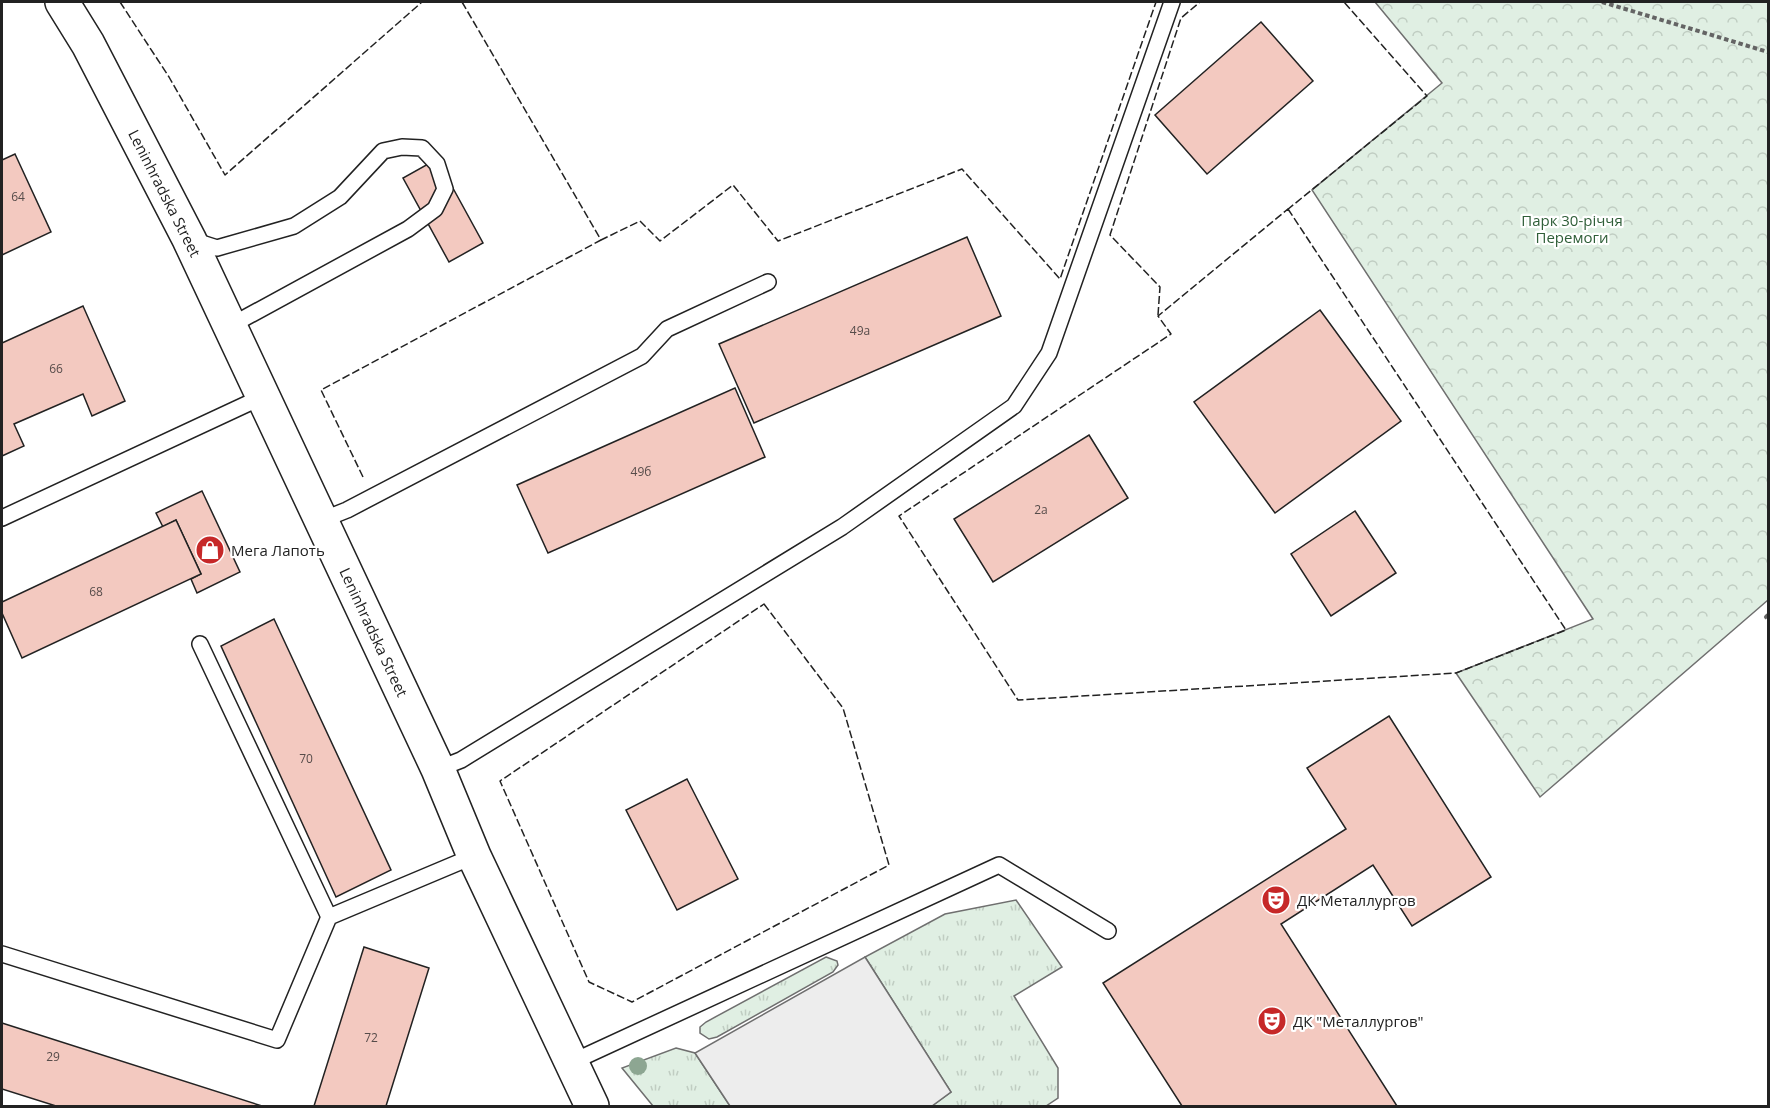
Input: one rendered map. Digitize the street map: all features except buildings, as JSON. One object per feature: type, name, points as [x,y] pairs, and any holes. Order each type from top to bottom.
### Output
[{"type":"street","name":"Leninhradska Street","points":[[62,2],[88,44],[189,239],[438,769],[474,856],[592,1107]]},
{"type":"lane","points":[[438,769],[461,760],[842,527],[1014,406],[1049,353],[1172,2]]},
{"type":"lane","points":[[189,239],[217,248],[294,226],[339,197],[383,151],[402,147],[422,148],[437,164],[445,189],[435,208],[408,229],[230,326]]},
{"type":"lane","points":[[322,520],[347,510],[642,356],[667,329],[768,282]]},
{"type":"lane","points":[[2,518],[264,396]]},
{"type":"lane","points":[[200,644],[328,917]]},
{"type":"lane","points":[[2,954],[278,1040],[328,917],[474,856]]},
{"type":"lane","points":[[570,1063],[999,865],[1107,931]]},
{"type":"path","points":[[1602,2],[1768,52]]},
{"type":"green space","name":"Парк 30-річчя Перемоги","points":[[1375,2],[1768,2],[1768,600],[1540,797],[1456,673],[1593,619],[1312,190],[1442,83]]},
{"type":"green space","points":[[1016,900],[1062,967],[1014,996],[1058,1068],[1058,1098],[1046,1106],[932,1106],[951,1092],[865,957],[945,914]]},
{"type":"green space","points":[[826,957],[837,961],[838,965],[833,972],[717,1037],[709,1039],[700,1033],[700,1027],[706,1022]]},
{"type":"green space","points":[[676,1048],[695,1053],[730,1106],[653,1106],[622,1068]]},
{"type":"shaded area","points":[[865,957],[951,1092],[932,1106],[730,1106],[695,1053]]},
{"type":"fence","points":[[120,2],[169,77],[225,175],[422,2]]},
{"type":"fence","points":[[462,2],[601,240],[640,221],[660,241],[733,185],[778,241],[962,169],[1060,279],[1156,2]]},
{"type":"fence","points":[[1158,315],[1160,287],[1110,235],[1181,18],[1200,2]]},
{"type":"fence","points":[[1287,210],[1427,96],[1344,2]]},
{"type":"fence","points":[[1288,209],[1566,630],[1456,673],[1018,700],[899,516],[1171,334],[1158,316],[1288,209]]},
{"type":"fence","points":[[363,477],[321,390],[601,240]]},
{"type":"fence","points":[[764,604],[843,708],[889,865],[632,1002],[589,982],[500,781],[764,604]]},
{"type":"place","name":"Мега Лапоть","points":[[210,550]]},
{"type":"place","name":"ДК Металлургов","points":[[1276,900]]},
{"type":"place","name":"ДК \"Металлургов\"","points":[[1272,1021]]}]
